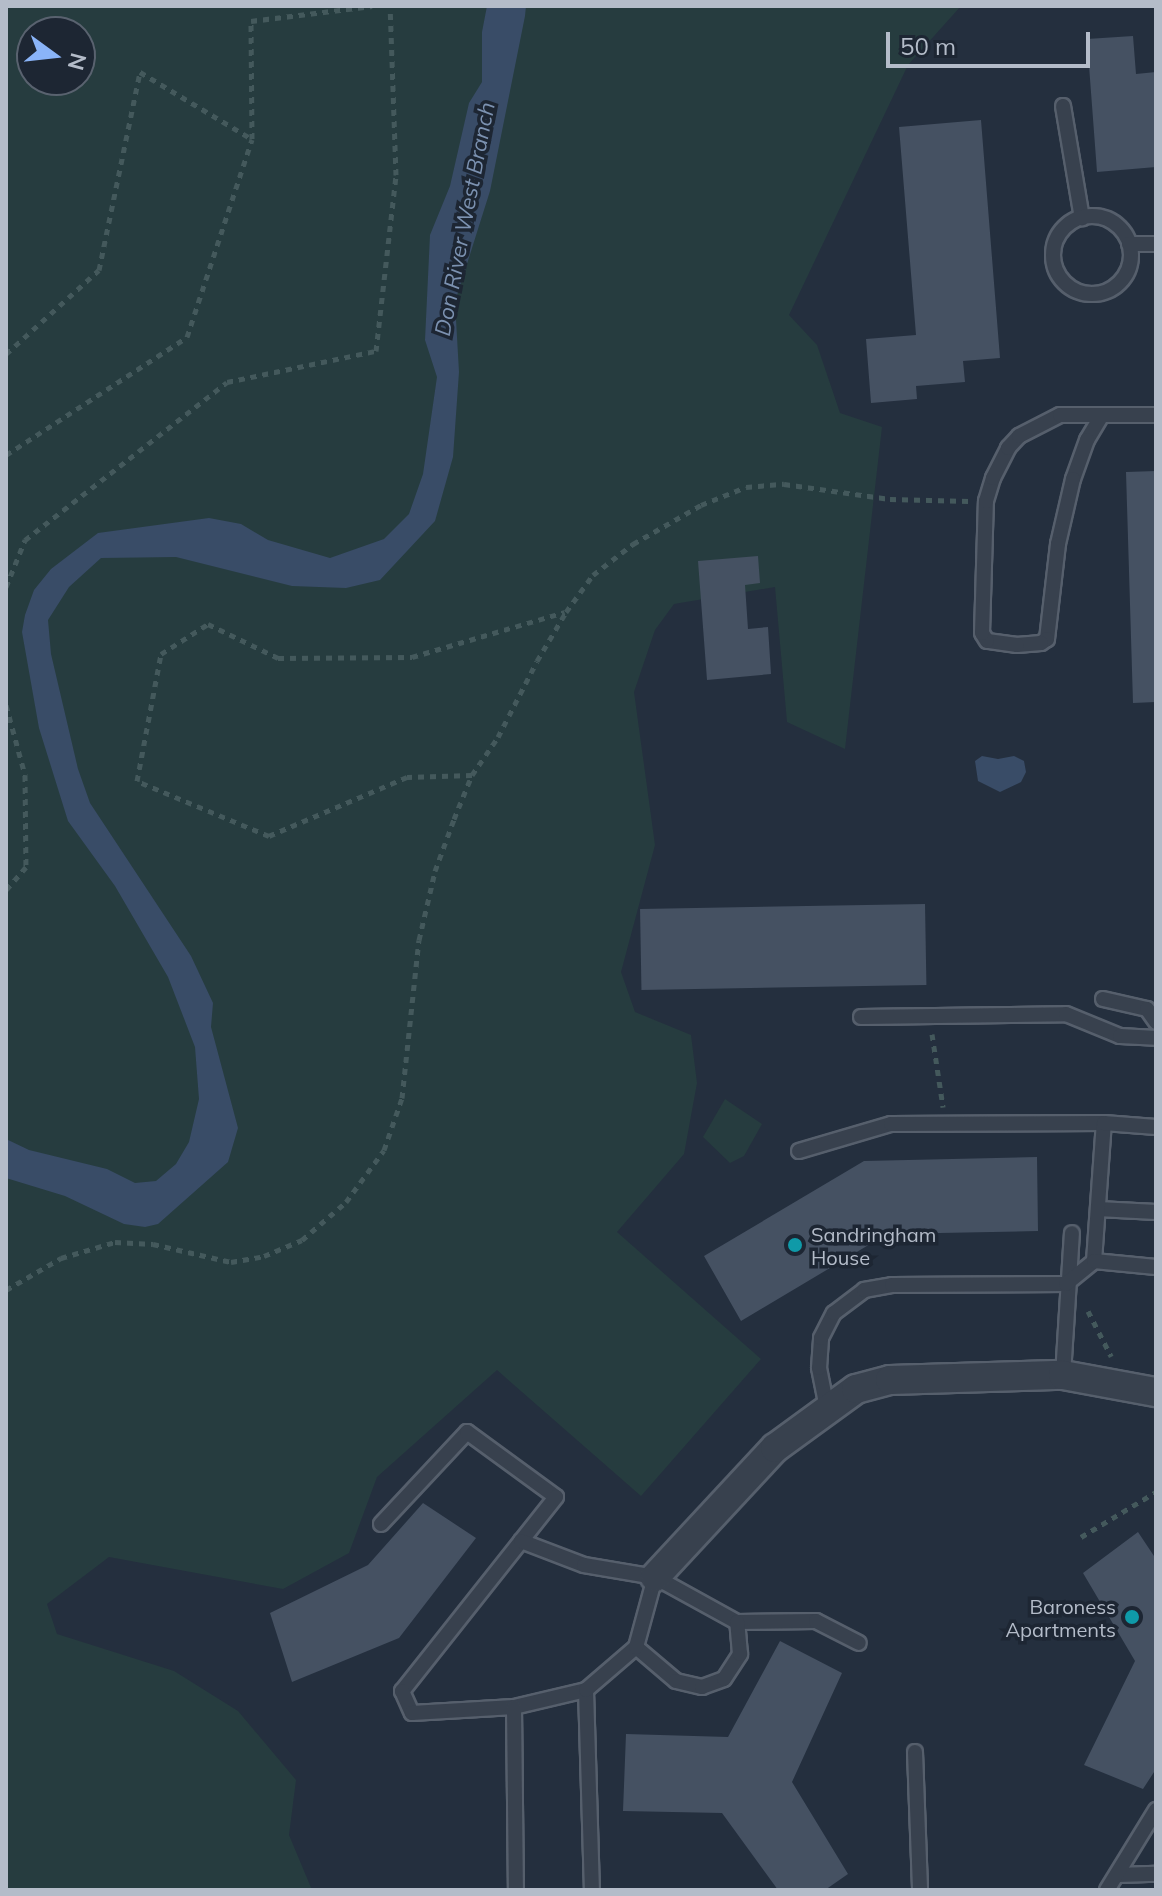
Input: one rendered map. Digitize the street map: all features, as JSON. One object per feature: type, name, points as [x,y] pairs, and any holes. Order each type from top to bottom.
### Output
[{"type":"street","points":[[655,1577],[775,1448],[856,1389],[890,1380],[1063,1375],[1156,1392]]},
{"type":"lane","points":[[1063,106],[1082,218]]},
{"type":"lane","points":[[1082,218],[1106,219],[1124,233],[1129,244],[1128,270],[1110,289],[1085,293],[1072,289],[1055,269],[1053,256],[1061,232],[1082,218]]},
{"type":"lane","points":[[1129,244],[1156,244]]},
{"type":"lane","points":[[1102,415],[1087,440],[1073,479],[1058,544],[1049,632],[1041,643],[999,644],[987,641],[982,633],[986,501],[993,478],[1019,436],[1060,415],[1102,415],[1156,415]]},
{"type":"lane","points":[[1103,999],[1147,1009],[1156,1022]]},
{"type":"lane","points":[[861,1017],[1066,1014],[1120,1036],[1156,1038]]},
{"type":"lane","points":[[1094,1261],[1104,1123]]},
{"type":"lane","points":[[799,1151],[891,1124],[1104,1123],[1156,1127]]},
{"type":"lane","points":[[1098,1209],[1156,1212]]},
{"type":"lane","points":[[1063,1375],[1066,1284],[1072,1233]]},
{"type":"lane","points":[[827,1408],[819,1368],[821,1338],[834,1313],[864,1290],[892,1285],[1066,1284],[1094,1261],[1156,1267]]},
{"type":"lane","points":[[381,1524],[467,1432],[556,1497],[402,1691],[412,1713],[514,1707],[586,1690],[636,1647],[655,1577]]},
{"type":"lane","points":[[521,1541],[584,1565],[655,1577],[737,1622],[816,1621],[859,1643]]},
{"type":"lane","points":[[636,1647],[676,1681],[702,1687],[724,1679],[740,1654],[737,1622]]},
{"type":"lane","points":[[586,1690],[592,1890]]},
{"type":"lane","points":[[514,1707],[516,1890]]},
{"type":"lane","points":[[915,1752],[920,1890]]},
{"type":"lane","points":[[1107,1890],[1156,1810]]},
{"type":"lane","points":[[1118,1875],[1156,1874]]},
{"type":"path","points":[[6,455],[187,337],[252,139],[251,21],[372,6]]},
{"type":"path","points":[[6,587],[25,540],[227,382],[376,351],[396,175],[390,6]]},
{"type":"path","points":[[6,354],[99,270],[140,72],[252,139]]},
{"type":"path","points":[[6,1290],[61,1258],[115,1242],[153,1244],[231,1262],[264,1256],[302,1240],[346,1202],[384,1150],[402,1098],[419,940],[435,871],[472,775],[498,737],[566,612],[593,575],[633,544],[701,505],[746,487],[784,484],[890,499],[986,501]]},
{"type":"path","points":[[472,775],[407,777],[269,836],[137,781],[161,654],[208,624],[278,658],[412,657],[566,612]]},
{"type":"path","points":[[6,705],[25,775],[26,867],[6,890]]},
{"type":"path","points":[[929,1016],[946,1124]]},
{"type":"path","points":[[1087,1309],[1111,1357]]},
{"type":"path","points":[[1081,1537],[1156,1492]]},
{"type":"green space","points":[[6,6],[961,6],[908,65],[789,315],[817,345],[840,413],[882,427],[845,749],[787,722],[775,587],[674,604],[655,630],[634,692],[655,845],[621,972],[635,1012],[691,1035],[697,1083],[684,1154],[617,1232],[761,1359],[641,1496],[497,1370],[377,1477],[349,1553],[283,1589],[109,1557],[47,1604],[57,1634],[174,1671],[238,1711],[296,1780],[289,1835],[312,1890],[6,1890]]},
{"type":"green space","points":[[725,1099],[762,1124],[744,1156],[730,1163],[703,1137]]},
{"type":"water","name":"Don River West Branch","points":[[487,6],[526,6],[490,191],[455,302],[459,372],[453,457],[435,521],[380,580],[346,588],[292,586],[176,557],[101,558],[69,587],[48,620],[51,654],[78,769],[90,803],[191,956],[213,1003],[211,1027],[238,1128],[228,1162],[158,1224],[145,1227],[124,1224],[65,1196],[6,1178],[6,1139],[29,1150],[107,1169],[135,1183],[156,1181],[176,1164],[189,1142],[199,1099],[195,1047],[168,977],[115,886],[68,821],[39,728],[22,632],[25,615],[34,590],[51,569],[98,533],[209,518],[241,524],[268,540],[330,558],[384,539],[409,514],[423,474],[437,377],[425,340],[430,235],[450,186],[469,103],[482,82],[482,32]]},
{"type":"water","points":[[982,756],[998,759],[1014,756],[1024,761],[1026,772],[1021,782],[1000,792],[978,781],[975,761]]},
{"type":"building","points":[[1133,36],[1136,74],[1156,72],[1156,167],[1097,172],[1087,39]]},
{"type":"building","points":[[981,120],[1000,358],[963,361],[965,382],[916,386],[917,399],[871,403],[866,339],[916,335],[899,127]]},
{"type":"building","points":[[1156,471],[1156,702],[1133,703],[1126,472]]},
{"type":"building","points":[[758,556],[760,583],[745,585],[748,629],[768,627],[771,674],[707,680],[698,561]]},
{"type":"building","points":[[925,904],[926,985],[641,990],[640,909]]},
{"type":"building","name":"Sandringham House","points":[[1037,1157],[1038,1231],[887,1234],[741,1321],[704,1256],[864,1161]]},
{"type":"building","points":[[423,1503],[476,1538],[399,1638],[292,1682],[270,1613],[368,1565]]},
{"type":"building","name":"Baroness Apartments","points":[[1138,1532],[1156,1559],[1156,1769],[1143,1789],[1084,1765],[1135,1661],[1083,1573]]},
{"type":"building","points":[[780,1641],[842,1673],[792,1782],[848,1874],[825,1890],[778,1890],[722,1813],[623,1811],[626,1734],[728,1737]]},
{"type":"place","name":"Sandringham House","points":[[795,1245]]},
{"type":"place","name":"Baroness Apartments","points":[[1132,1617]]}]
